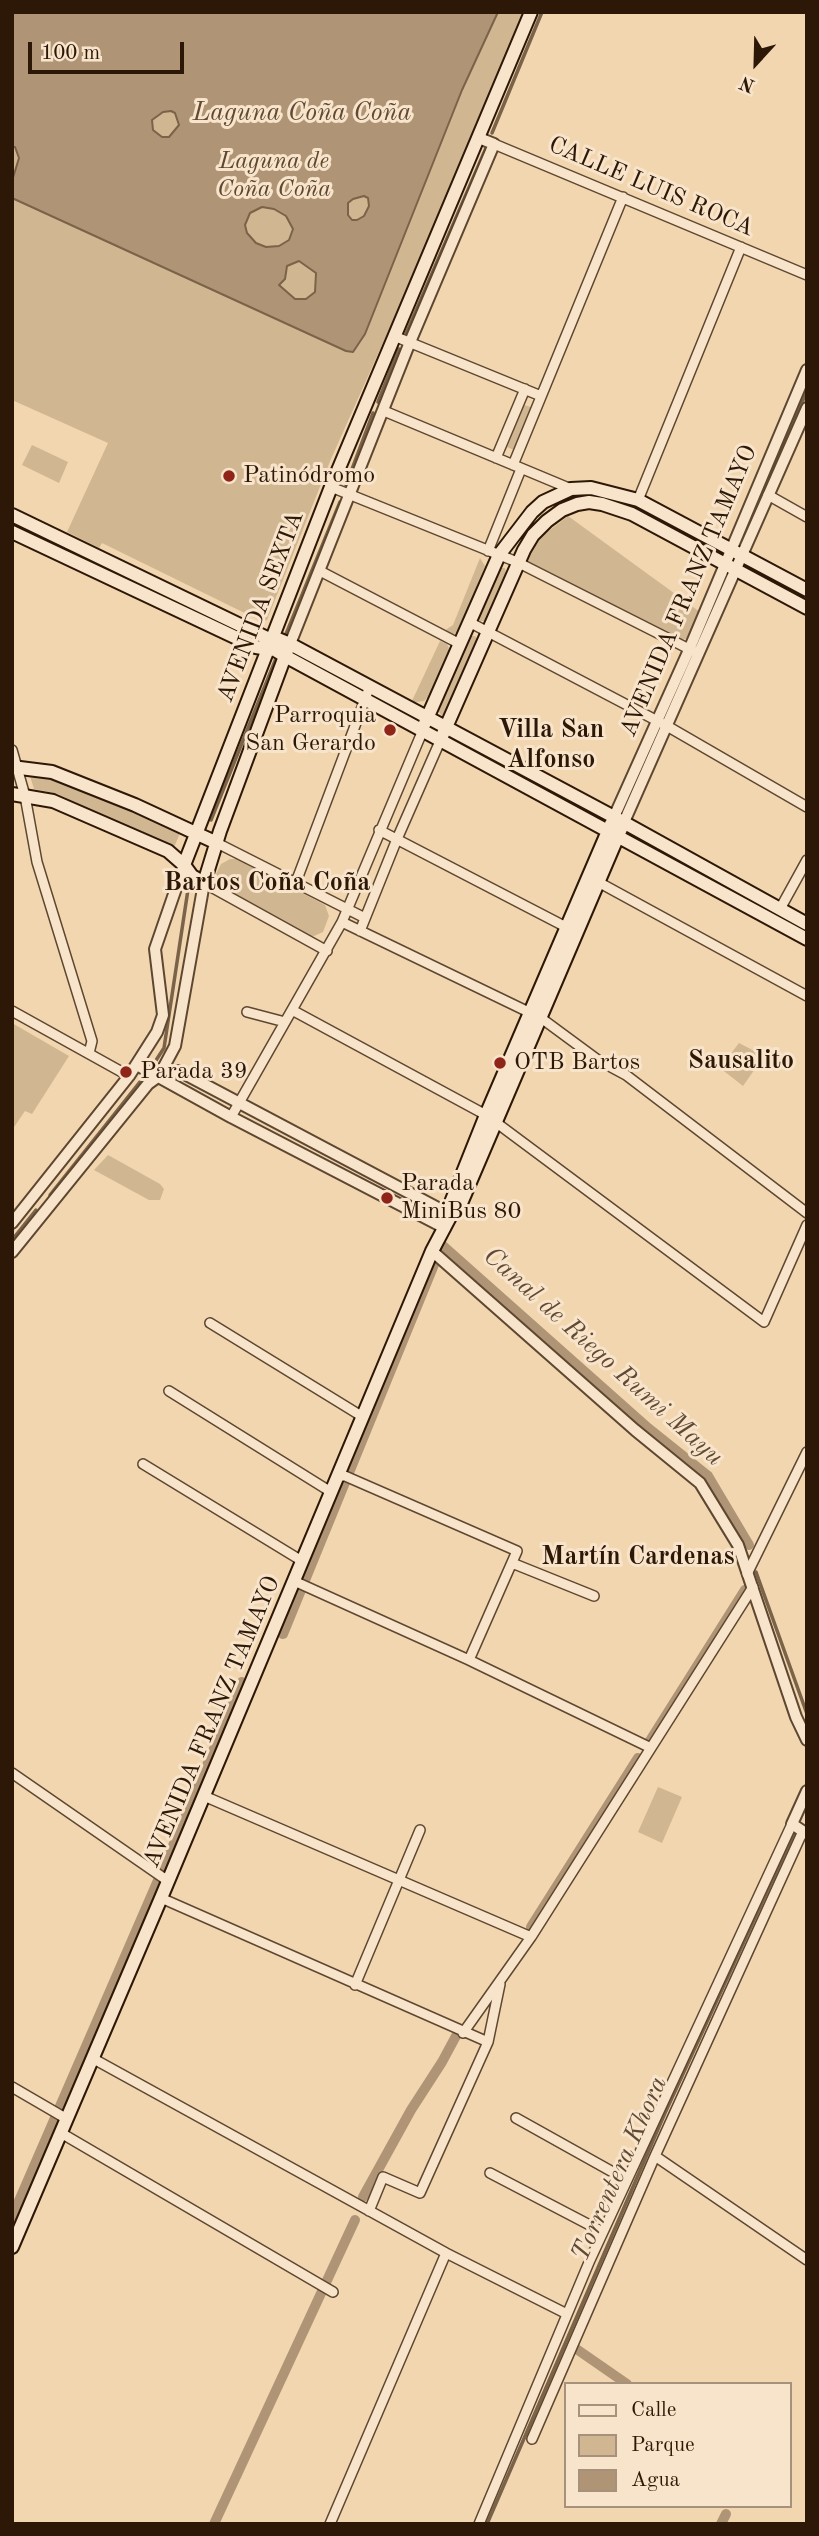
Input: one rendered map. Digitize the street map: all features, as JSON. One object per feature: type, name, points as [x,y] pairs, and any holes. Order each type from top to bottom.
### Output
[{"type":"main road","name":"AVENIDA SEXTA","points":[[184,865],[206,838],[403,340],[479,138],[531,12]]},
{"type":"main road","points":[[425,724],[469,622],[494,553],[543,502],[571,489],[591,488],[638,500],[807,590]]},
{"type":"main road","points":[[443,734],[517,562],[533,535],[562,510],[589,502],[632,514],[807,608]]},
{"type":"main road","points":[[12,516],[368,692],[807,939]]},
{"type":"main road","points":[[12,532],[256,647],[280,647]]},
{"type":"main road","name":"AVENIDA SEXTA","points":[[198,879],[206,838],[280,647]]},
{"type":"main road","points":[[443,734],[619,819],[807,924]]},
{"type":"main road","points":[[15,767],[52,772],[135,805],[206,838]]},
{"type":"main road","points":[[19,795],[53,801],[168,851],[198,879]]},
{"type":"main road","name":"AVENIDA FRANZ TAMAYO","points":[[12,2247],[162,1898],[432,1251],[452,1215],[450,1205],[600,883],[619,819]]},
{"type":"main road","name":"AVENIDA FRANZ TAMAYO","points":[[536,1016],[566,927],[614,832]]},
{"type":"street","name":"CALLE LUIS ROCA","points":[[479,138],[807,275]]},
{"type":"street","name":"AVENIDA SEXTA","points":[[280,647],[320,571],[342,492],[384,411],[403,340],[494,144]]},
{"type":"street","points":[[494,553],[517,467],[541,396],[623,197]]},
{"type":"street","points":[[638,500],[741,247]]},
{"type":"street","points":[[403,340],[541,396]]},
{"type":"street","name":"AVENIDA FRANZ TAMAYO","points":[[619,819],[694,652],[807,370]]},
{"type":"street","points":[[496,458],[525,389]]},
{"type":"street","name":"AVENIDA FRANZ TAMAYO","points":[[736,551],[768,495],[807,408]]},
{"type":"street","points":[[384,411],[571,489]]},
{"type":"street","points":[[342,492],[517,562],[694,652]]},
{"type":"street","points":[[768,495],[807,517]]},
{"type":"street","points":[[320,571],[460,644]]},
{"type":"street","points":[[469,622],[662,724],[807,807]]},
{"type":"street","points":[[296,882],[368,692]]},
{"type":"street","points":[[231,1117],[348,910],[425,724]]},
{"type":"street","points":[[360,931],[443,734]]},
{"type":"street","points":[[12,752],[19,795],[37,862],[92,1041],[89,1053]]},
{"type":"street","points":[[379,830],[566,927]]},
{"type":"street","points":[[206,838],[365,918]]},
{"type":"street","points":[[780,909],[807,860]]},
{"type":"street","name":"AVENIDA SEXTA","points":[[12,1223],[40,1207],[148,1084],[151,1045],[163,1014],[155,949],[184,865]]},
{"type":"street","name":"AVENIDA SEXTA","points":[[12,1252],[129,1076],[149,1071],[175,1046],[198,879]]},
{"type":"street","points":[[198,879],[327,951]]},
{"type":"street","points":[[600,883],[807,996]]},
{"type":"street","points":[[342,922],[536,1016],[598,1060],[626,1075],[807,1213]]},
{"type":"street","points":[[292,1010],[490,1119],[764,1322],[807,1225]]},
{"type":"street","points":[[12,1012],[129,1076]]},
{"type":"street","points":[[247,1012],[285,1022]]},
{"type":"street","points":[[149,1071],[179,1071],[452,1215]]},
{"type":"street","points":[[149,1071],[231,1117],[445,1228]]},
{"type":"street","points":[[432,1251],[635,1430],[700,1483],[738,1545],[796,1717],[807,1740]]},
{"type":"street","points":[[210,1323],[363,1416]]},
{"type":"street","points":[[169,1391],[331,1492]]},
{"type":"street","points":[[747,1574],[807,1452]]},
{"type":"street","points":[[143,1464],[303,1561]]},
{"type":"street","points":[[338,1476],[345,1476],[517,1551],[469,1660]]},
{"type":"street","points":[[512,1563],[594,1596]]},
{"type":"street","points":[[294,1581],[469,1660],[651,1748]]},
{"type":"street","points":[[463,2033],[531,1937],[753,1587]]},
{"type":"street","points":[[12,1773],[169,1881]]},
{"type":"street","points":[[479,2524],[603,2232],[807,1791]]},
{"type":"street","points":[[204,1796],[531,1937]]},
{"type":"street","points":[[532,2439],[655,2156],[806,1829],[792,1824]]},
{"type":"street","points":[[355,1985],[420,1830]]},
{"type":"street","points":[[162,1898],[488,2042]]},
{"type":"street","points":[[369,2211],[383,2176],[420,2193],[488,2042],[501,1979]]},
{"type":"street","points":[[92,2058],[446,2253],[567,2314]]},
{"type":"street","points":[[12,2087],[67,2119]]},
{"type":"street","points":[[516,2118],[627,2180]]},
{"type":"street","points":[[61,2133],[333,2292]]},
{"type":"street","points":[[655,2156],[807,2260]]},
{"type":"street","points":[[490,2173],[603,2232]]},
{"type":"street","points":[[330,2524],[446,2253]]},
{"type":"green space","name":"Laguna de Coña Coña","points":[[12,12],[524,12],[450,193],[331,459],[267,620],[263,622],[102,543],[99,548],[67,532],[108,443],[12,400]]},
{"type":"green space","points":[[524,405],[531,407],[514,450],[507,447]]},
{"type":"green space","points":[[32,445],[68,462],[59,483],[22,465]]},
{"type":"green space","points":[[568,516],[700,612],[686,639],[681,640],[528,562],[526,556],[533,547]]},
{"type":"green space","points":[[12,522],[260,641],[259,644],[12,525]]},
{"type":"green space","points":[[480,558],[485,566],[458,632],[452,635],[444,631],[453,625]]},
{"type":"green space","points":[[500,568],[505,568],[506,574],[486,621],[480,621],[478,615]]},
{"type":"green space","points":[[471,636],[475,636],[479,642],[448,714],[441,715],[437,708]]},
{"type":"green space","points":[[440,641],[447,644],[450,650],[431,694],[424,701],[411,703]]},
{"type":"green space","points":[[30,776],[62,780],[180,833],[173,850],[58,794],[34,789]]},
{"type":"green space","points":[[236,859],[325,905],[329,916],[323,932],[309,936],[221,887],[216,874],[221,864]]},
{"type":"green space","points":[[12,1023],[69,1056],[32,1114],[25,1111],[12,1130]]},
{"type":"green space","points":[[739,1043],[764,1056],[743,1086],[720,1068]]},
{"type":"green space","points":[[108,1155],[160,1184],[164,1189],[160,1200],[149,1200],[94,1170]]},
{"type":"green space","points":[[658,1787],[682,1797],[662,1843],[638,1832]]},
{"type":"water","name":"Laguna Coña Coña","points":[[12,12],[498,12],[462,90],[365,334],[353,352],[12,198],[12,181],[19,158],[15,147],[12,147]],"holes":[[[163,112],[175,113],[179,125],[169,137],[162,137],[153,130],[152,120]],[[364,196],[368,198],[369,206],[364,216],[357,220],[352,220],[348,215],[348,203]],[[262,207],[274,209],[286,216],[293,229],[289,240],[279,246],[266,247],[256,243],[247,233],[245,225],[250,213]],[[299,261],[316,273],[315,292],[306,299],[295,299],[279,285],[285,279],[287,266]]]},
{"type":"waterway","points":[[492,133],[542,12]]},
{"type":"waterway","points":[[406,334],[486,148]]},
{"type":"waterway","points":[[378,402],[399,349]]},
{"type":"waterway","points":[[740,542],[807,391]]},
{"type":"waterway","points":[[346,485],[373,413]]},
{"type":"waterway","points":[[284,639],[340,502]]},
{"type":"waterway","points":[[211,820],[277,656]]},
{"type":"waterway","points":[[50,1195],[164,1048],[189,883]]},
{"type":"waterway","points":[[12,1240],[36,1210]]},
{"type":"waterway","name":"Canal de Riego Rumi Mayu","points":[[283,1634],[442,1245],[648,1428],[708,1476],[749,1545]]},
{"type":"waterway","name":"Torrentera Khora","points":[[756,1572],[807,1714]]},
{"type":"waterway","name":"Canal de Riego Rumi Mayu","points":[[648,1744],[745,1590]]},
{"type":"waterway","points":[[12,2217],[242,1682]]},
{"type":"waterway","name":"Canal de Riego Rumi Mayu","points":[[531,1927],[638,1758]]},
{"type":"waterway","name":"Torrentera Khora","points":[[487,2524],[665,2113],[794,1833]]},
{"type":"waterway","name":"Canal de Riego Rumi Mayu","points":[[363,2197],[456,2036]]},
{"type":"waterway","name":"Canal de Riego Rumi Mayu","points":[[214,2524],[355,2220]]},
{"type":"waterway","points":[[575,2348],[624,2382]]},
{"type":"waterway","points":[[721,2524],[726,2514]]},
{"type":"place","name":"Patinódromo","points":[[229,476]]},
{"type":"place","name":"Parroquia San Gerardo","points":[[390,730]]},
{"type":"place","name":"OTB Bartos","points":[[500,1063]]},
{"type":"place","name":"Parada 39","points":[[126,1072]]},
{"type":"place","name":"Parada MiniBus 80","points":[[387,1198]]},
{"type":"district","name":"Villa San Alfonso","points":[[551,745]]},
{"type":"district","name":"Bartos Coña Coña","points":[[267,883]]},
{"type":"district","name":"Sausalito","points":[[741,1061]]},
{"type":"district","name":"Martín Cardenas","points":[[638,1557]]}]
